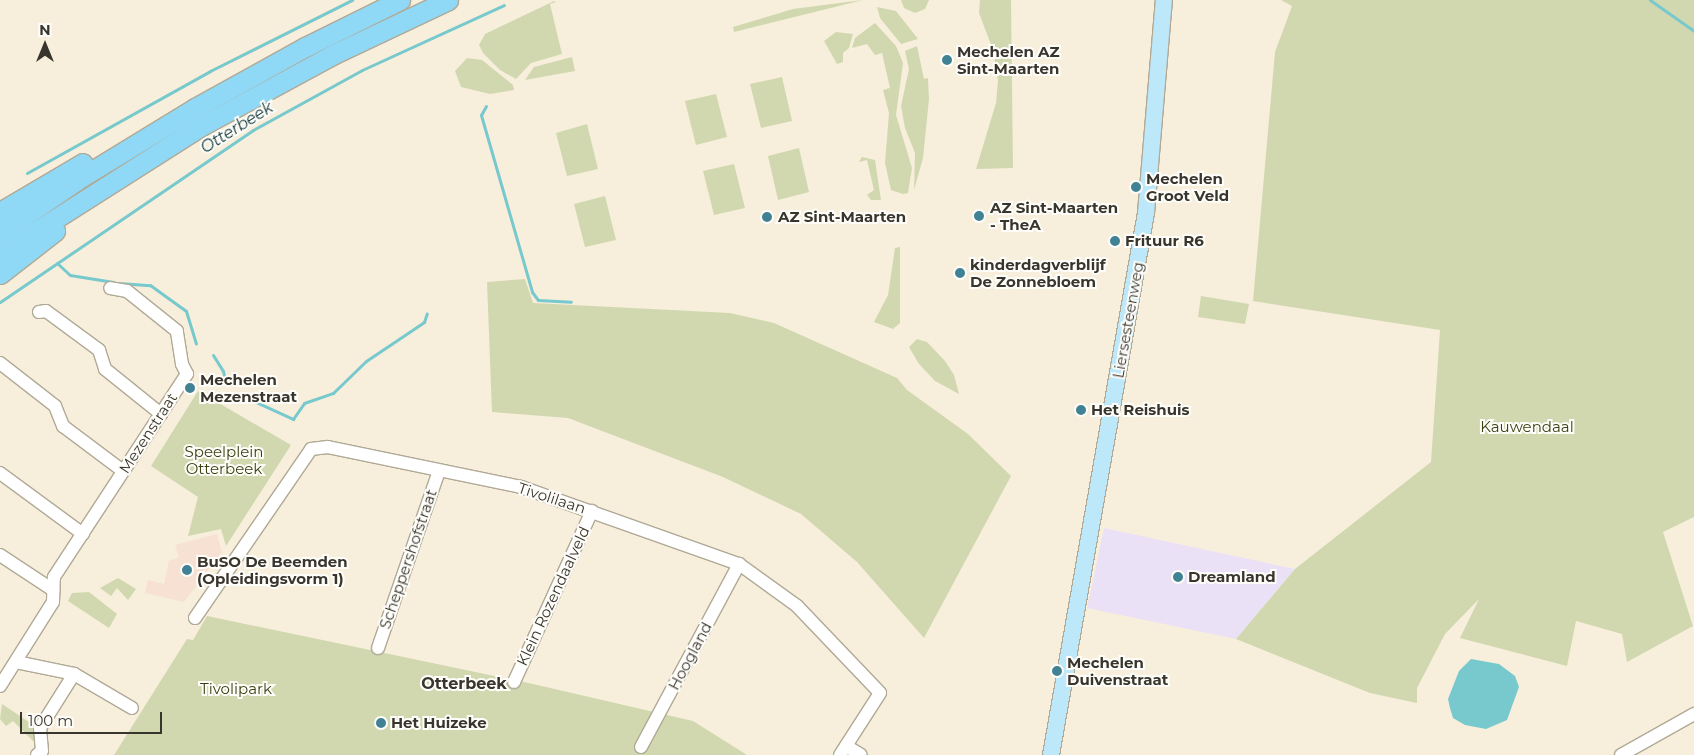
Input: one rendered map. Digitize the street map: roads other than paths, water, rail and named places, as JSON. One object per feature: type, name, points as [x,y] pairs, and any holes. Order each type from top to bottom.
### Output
[{"type":"highway","points":[[0,233],[145,137],[262,70],[400,0]]},
{"type":"highway","points":[[0,254],[81,200],[202,126],[326,58],[448,0]]},
{"type":"highway","points":[[0,212],[126,140],[145,137]]},
{"type":"highway","points":[[0,274],[67,221],[81,200]]},
{"type":"main road","name":"Liersesteenweg","points":[[1051,755],[1146,213],[1164,0]]},
{"type":"street","name":"Mezenstraat","points":[[0,686],[16,662],[53,596],[54,578],[187,374],[182,364],[177,331],[126,291],[110,288]]},
{"type":"street","points":[[39,312],[46,311],[99,350],[105,369],[161,414]]},
{"type":"street","points":[[0,363],[55,406],[63,426],[123,471]]},
{"type":"street","name":"Tivolilaan","points":[[195,618],[311,449],[328,447],[530,490],[739,564],[797,606],[880,693],[843,750],[861,755]]},
{"type":"street","name":"Scheppershofstraat","points":[[378,648],[439,471]]},
{"type":"street","points":[[0,473],[83,534]]},
{"type":"street","name":"Klein Rozendaalveld","points":[[514,682],[592,511]]},
{"type":"street","points":[[0,555],[53,596]]},
{"type":"street","name":"Hoogland","points":[[641,747],[739,564]]},
{"type":"street","points":[[16,662],[74,674],[132,708]]},
{"type":"street","points":[[37,755],[42,750],[40,728],[74,674]]},
{"type":"street","points":[[1621,755],[1694,714]]},
{"type":"water","points":[[1471,659],[1499,664],[1515,676],[1519,687],[1507,720],[1486,729],[1465,725],[1453,718],[1448,699],[1459,671]]},
{"type":"waterway","points":[[27,173],[210,71],[352,0]]},
{"type":"waterway","name":"Otterbeek","points":[[1650,0],[1694,31]]},
{"type":"waterway","name":"Otterbeek","points":[[0,302],[253,130],[362,70],[504,5]]},
{"type":"waterway","points":[[486,106],[481,115],[532,292],[538,300],[571,302]]},
{"type":"waterway","points":[[57,263],[70,275],[113,282]]},
{"type":"waterway","points":[[119,283],[150,285],[186,311],[196,343]]},
{"type":"waterway","points":[[236,393],[293,419],[304,403],[333,393],[366,361],[424,322],[427,313]]},
{"type":"waterway","points":[[213,355],[223,371],[226,384]]},
{"type":"place","name":"Mechelen AZ Sint-Maarten","points":[[947,60]]},
{"type":"place","name":"Mechelen Groot Veld","points":[[1136,187]]},
{"type":"place","name":"AZ Sint-Maarten - TheA","points":[[979,216]]},
{"type":"place","name":"AZ Sint-Maarten","points":[[767,217]]},
{"type":"place","name":"Frituur R6","points":[[1115,241]]},
{"type":"place","name":"kinderdagverblijf De Zonnebloem","points":[[960,273]]},
{"type":"place","name":"Mechelen Mezenstraat","points":[[190,388]]},
{"type":"place","name":"Het Reishuis","points":[[1081,410]]},
{"type":"place","name":"BuSO De Beemden (Opleidingsvorm 1)","points":[[187,570]]},
{"type":"place","name":"Dreamland","points":[[1178,577]]},
{"type":"place","name":"Mechelen Duivenstraat","points":[[1057,671]]},
{"type":"place","name":"Het Huizeke","points":[[381,723]]},
{"type":"district","name":"Otterbeek","points":[[464,684]]},
{"type":"park label","name":"Kauwendaal","points":[[1527,427]]},
{"type":"park label","name":"Speelplein Otterbeek","points":[[224,460]]},
{"type":"park label","name":"Tivolipark","points":[[236,689]]}]
